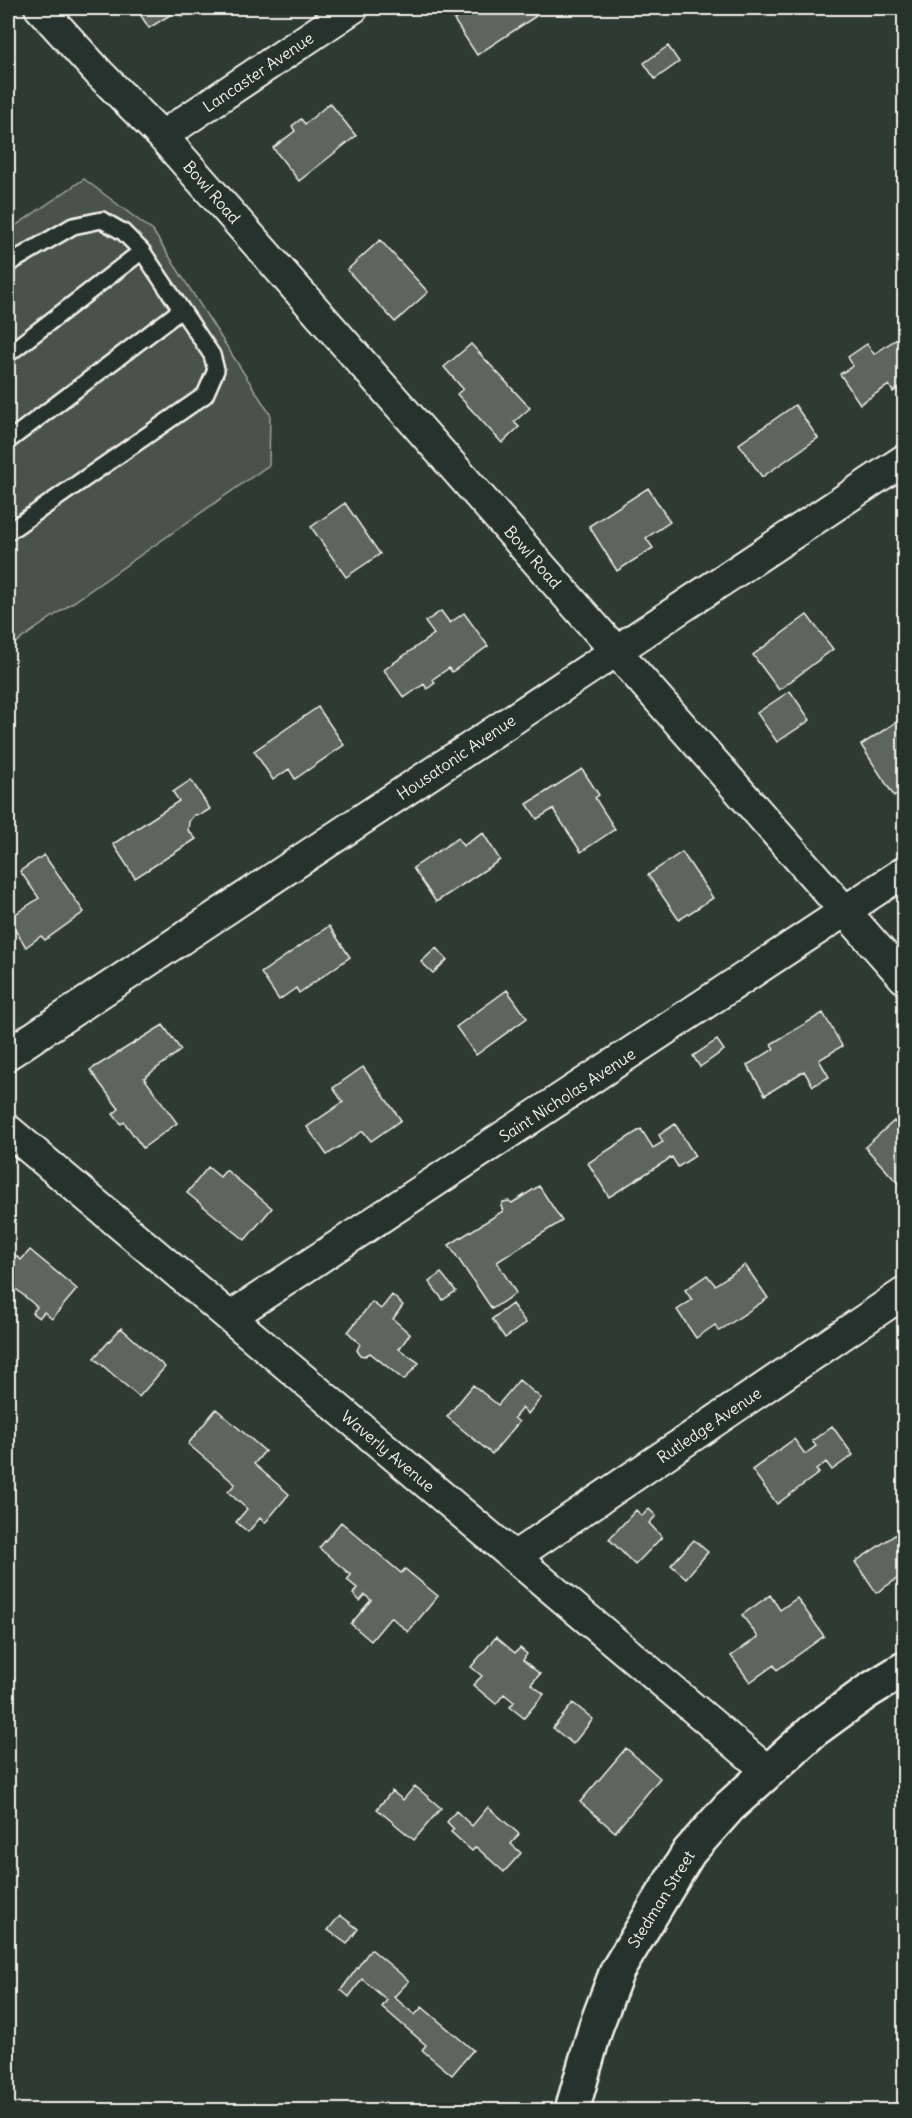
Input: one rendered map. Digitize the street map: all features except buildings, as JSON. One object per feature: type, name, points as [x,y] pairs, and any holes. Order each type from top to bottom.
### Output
[{"type":"main road","name":"Stedman Street","points":[[572,2110],[596,2026],[617,1971],[689,1852],[729,1807],[813,1731],[868,1690],[904,1669]]},
{"type":"street","name":"Bowl Road","points":[[40,8],[100,74],[162,136],[904,978]]},
{"type":"street","name":"Lancaster Avenue","points":[[162,136],[353,8]]},
{"type":"street","name":"Housatonic Avenue","points":[[8,1054],[904,460]]},
{"type":"street","name":"Saint Nicholas Avenue","points":[[230,1317],[904,872]]},
{"type":"street","name":"Waverly Avenue","points":[[8,1130],[769,1772]]},
{"type":"street","name":"Rutledge Avenue","points":[[513,1557],[904,1293]]},
{"type":"lane","points":[[8,264],[73,226],[102,220],[123,232],[142,251],[212,355],[216,370],[206,395],[8,532]]},
{"type":"lane","points":[[8,354],[142,251]]},
{"type":"lane","points":[[8,441],[181,310]]},
{"type":"shaded area","points":[[84,179],[153,231],[270,414],[269,465],[8,648],[8,231]]}]
